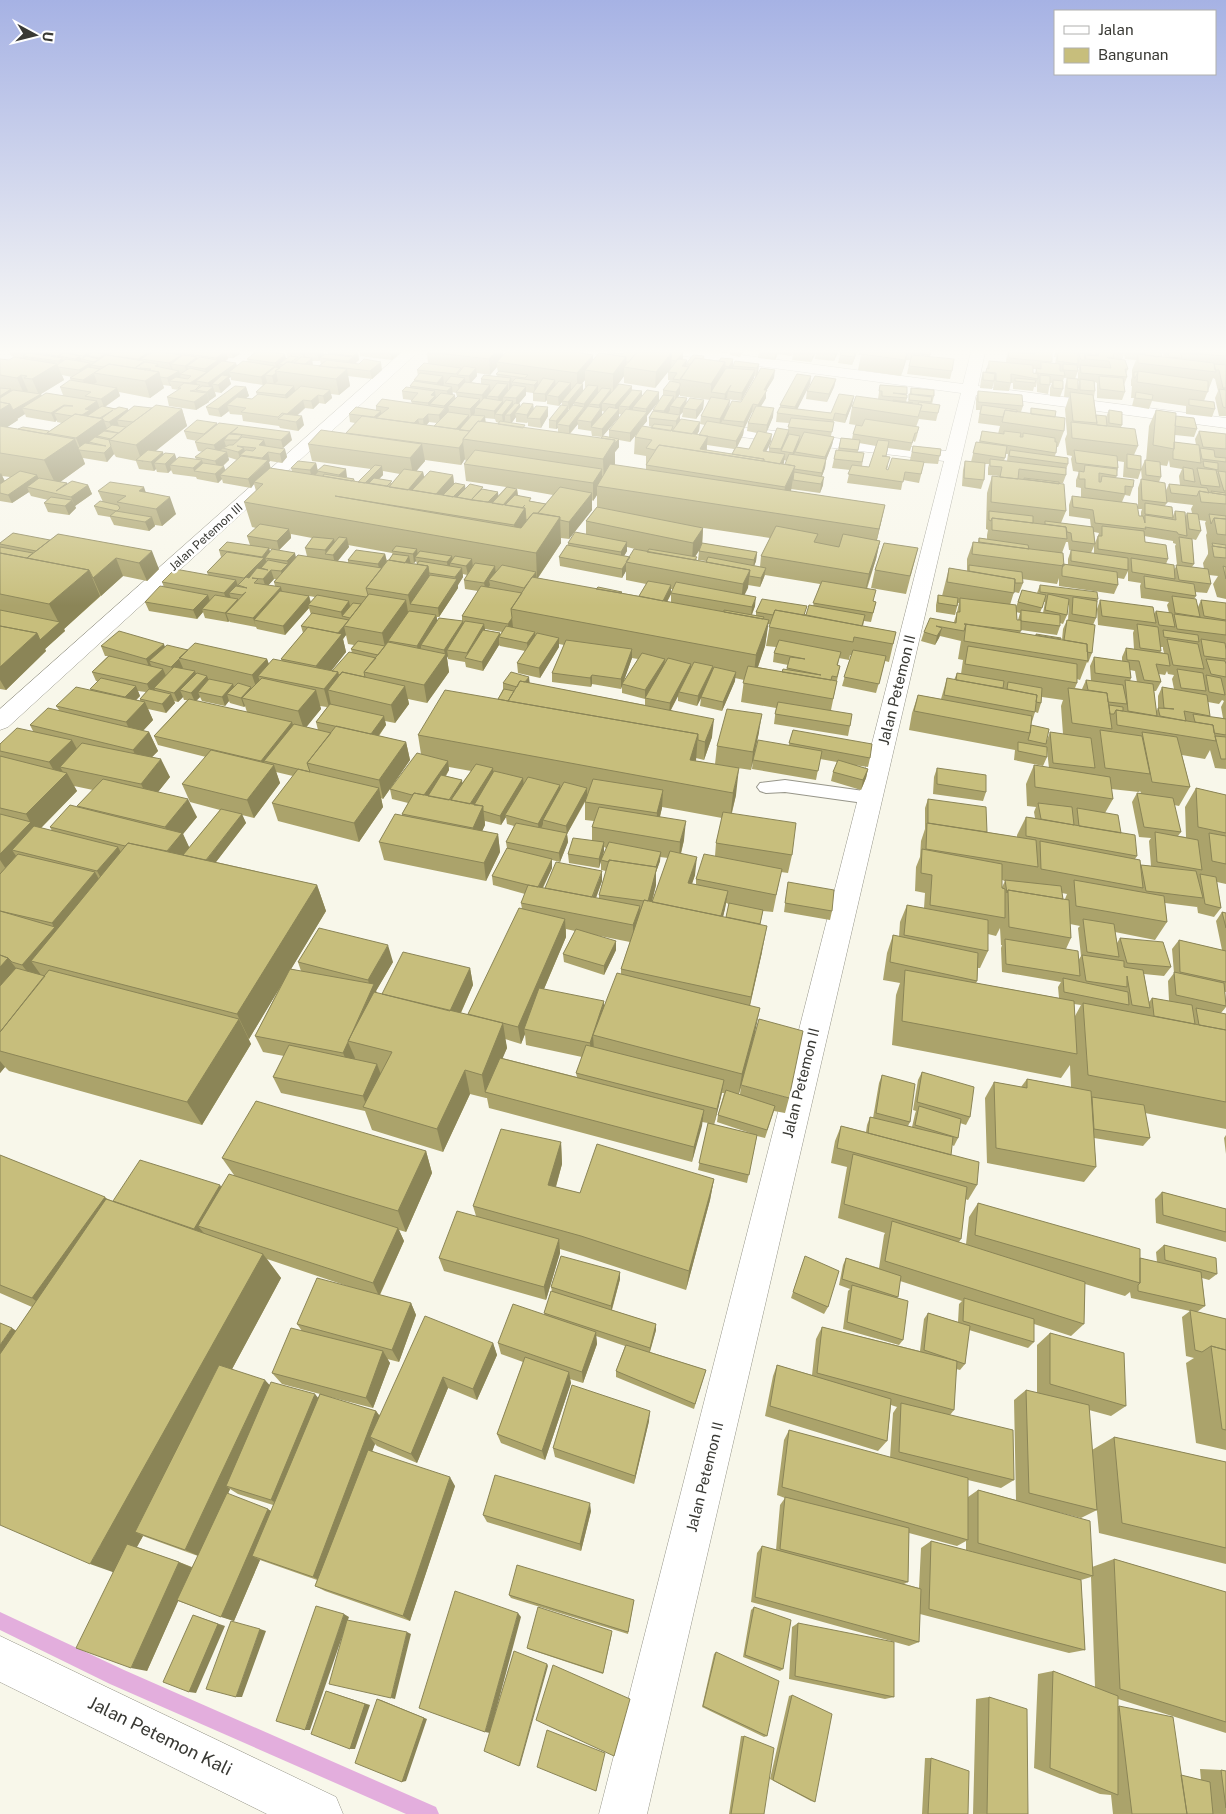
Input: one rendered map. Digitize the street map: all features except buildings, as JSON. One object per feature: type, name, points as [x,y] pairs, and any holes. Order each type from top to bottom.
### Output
[{"type":"street","points":[[306,437],[315,438]]},
{"type":"street","points":[[781,437],[954,457]]},
{"type":"street","name":"Jalan Petemon II","points":[[622,1814],[959,437]]},
{"type":"street","name":"Jalan Petemon III","points":[[0,722],[243,505],[315,438]]},
{"type":"street","name":"Jalan Petemon Kali","points":[[2,1664],[319,1814]]},
{"type":"lane","points":[[243,505],[262,508]]},
{"type":"lane","points":[[766,787],[785,786],[871,798]]},
{"type":"waterway","points":[[0,1621],[117,1677],[429,1814]]}]
